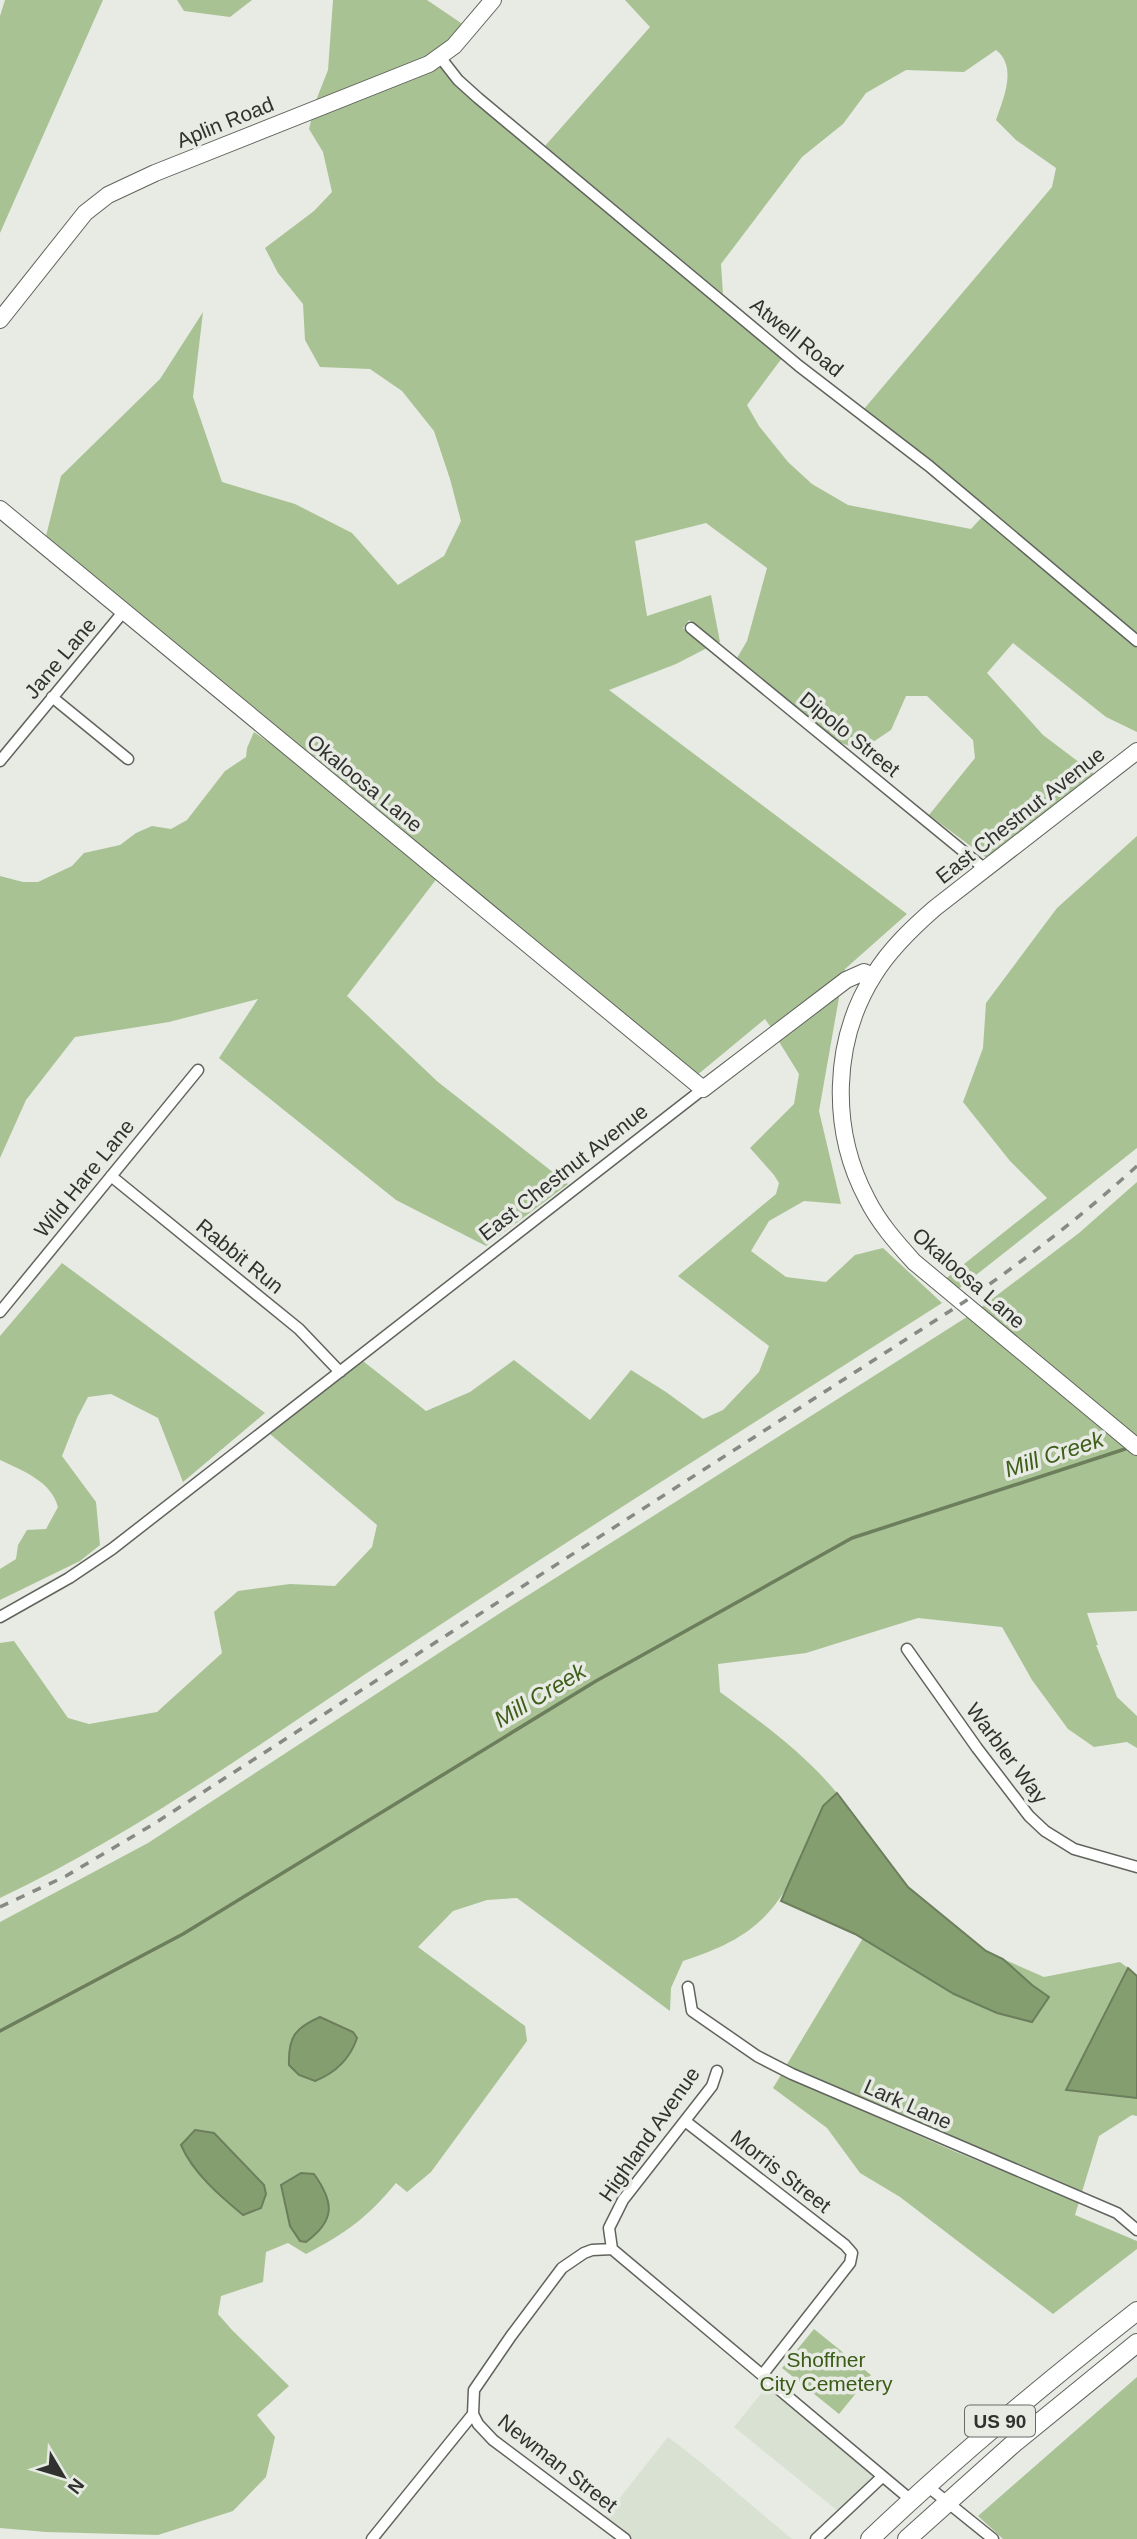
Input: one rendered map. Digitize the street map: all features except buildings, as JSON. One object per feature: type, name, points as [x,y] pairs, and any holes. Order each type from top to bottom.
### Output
[{"type":"main road","name":"US 90","points":[[870,2539],[926,2485],[1022,2403],[1137,2311]]},
{"type":"main road","name":"US 90","points":[[907,2539],[1013,2444],[1137,2343]]},
{"type":"street","name":"Aplin Road","points":[[0,320],[85,214],[108,195],[125,185],[440,57],[454,46],[493,0]]},
{"type":"street","name":"Atwell Road","points":[[440,57],[458,80],[478,98],[799,366],[929,466],[1137,641]]},
{"type":"street","name":"Okaloosa Lane","points":[[0,509],[704,1089]]},
{"type":"street","name":"Jane Lane","points":[[0,761],[124,611]]},
{"type":"street","name":"Dipolo Street","points":[[691,628],[985,869]]},
{"type":"street","points":[[52,698],[128,759]]},
{"type":"street","name":"East Chestnut Avenue","points":[[0,1617],[111,1549],[846,980],[864,972],[873,976],[889,953],[913,927],[1137,751]]},
{"type":"street","name":"Okaloosa Lane","points":[[873,976],[853,1020],[841,1072],[845,1135],[856,1177],[867,1199],[888,1233],[914,1262],[1137,1447]]},
{"type":"street","name":"Wild Hare Lane","points":[[0,1312],[198,1070]]},
{"type":"street","name":"Rabbit Run","points":[[111,1176],[299,1329],[340,1372]]},
{"type":"street","name":"Warbler Way","points":[[907,1649],[998,1776],[1037,1824],[1074,1849],[1137,1867]]},
{"type":"street","name":"Lark Lane","points":[[688,1987],[692,2011],[757,2056],[804,2080],[1117,2213],[1137,2230]]},
{"type":"street","name":"Highland Avenue","points":[[612,2249],[610,2228],[623,2200],[712,2086],[717,2071]]},
{"type":"street","name":"Morris Street","points":[[685,2121],[852,2253],[850,2263],[763,2374]]},
{"type":"street","points":[[372,2539],[473,2414],[474,2390],[556,2276],[584,2253],[592,2250],[612,2249],[911,2500]]},
{"type":"street","name":"Newman Street","points":[[473,2414],[478,2424],[493,2440],[625,2539]]},
{"type":"street","points":[[816,2539],[882,2477]]},
{"type":"street","points":[[926,2485],[993,2539]]},
{"type":"shaded area","points":[[837,1793],[908,1887],[986,1951],[1003,1959],[1049,1997],[1032,2022],[997,2013],[954,1994],[855,1934],[781,1901],[823,1806]]},
{"type":"shaded area","points":[[1128,1968],[1137,1976],[1137,2098],[1066,2090]]},
{"type":"shaded area","points":[[320,2017],[353,2032],[357,2038],[341,2064],[315,2081],[299,2075],[289,2065],[289,2055],[292,2040],[299,2030]]},
{"type":"shaded area","points":[[195,2130],[214,2133],[264,2185],[266,2194],[261,2208],[243,2215],[200,2174],[181,2145]]},
{"type":"shaded area","points":[[301,2173],[314,2174],[325,2193],[329,2210],[323,2226],[306,2242],[300,2241],[290,2226],[281,2185]]},
{"type":"shaded area","points":[[768,2385],[876,2478],[839,2512],[734,2427]]},
{"type":"shaded area","points":[[668,2437],[792,2539],[618,2539],[599,2524]]},
{"type":"green space","points":[[5,0],[103,0],[0,233],[0,16]]},
{"type":"green space","points":[[177,0],[252,0],[230,17],[184,11]]},
{"type":"green space","points":[[333,0],[427,0],[464,25],[449,40],[414,63],[315,103],[328,70]]},
{"type":"green space","points":[[625,0],[1137,0],[1137,634],[933,462],[864,409],[1052,187],[1056,168],[1016,140],[996,120],[1008,74],[1003,57],[996,50],[964,72],[906,70],[866,93],[843,124],[802,157],[721,264],[723,294],[545,146],[650,27]]},
{"type":"green space","points":[[439,64],[454,83],[474,101],[782,358],[747,405],[759,426],[788,462],[812,484],[848,505],[971,529],[982,517],[1137,648],[1137,732],[1106,717],[1013,643],[987,673],[1043,735],[1096,775],[988,859],[929,815],[975,758],[973,740],[927,696],[906,696],[891,730],[861,750],[838,742],[737,658],[747,641],[767,568],[706,523],[635,541],[647,616],[711,595],[720,642],[689,620],[683,628],[707,648],[676,664],[609,690],[907,914],[845,969],[844,975],[772,1029],[765,1019],[696,1076],[467,887],[402,829],[45,540],[61,476],[160,379],[203,312],[193,397],[222,482],[295,504],[352,533],[398,585],[444,556],[461,521],[434,431],[402,391],[370,369],[320,367],[305,340],[303,304],[278,273],[265,248],[314,211],[332,192],[323,152],[309,129],[312,117]]},
{"type":"green space","points":[[254,732],[307,769],[438,877],[347,996],[438,1082],[568,1184],[486,1246],[396,1200],[219,1058],[258,999],[169,1022],[75,1037],[26,1100],[0,1158],[0,876],[23,882],[38,882],[72,866],[84,853],[120,845],[136,833],[152,826],[171,829],[187,820],[225,771],[246,757]]},
{"type":"green space","points":[[1137,836],[1137,1148],[957,1290],[944,1280],[1047,1198],[1010,1161],[963,1102],[983,1048],[986,1003],[1057,908]]},
{"type":"green space","points":[[840,992],[819,1111],[841,1204],[804,1201],[769,1221],[751,1251],[786,1277],[826,1282],[855,1255],[883,1248],[942,1303],[538,1561],[207,1780],[105,1842],[0,1898],[0,1643],[14,1641],[68,1718],[89,1724],[157,1712],[222,1653],[214,1612],[238,1591],[290,1584],[335,1586],[372,1547],[377,1525],[270,1434],[363,1361],[426,1411],[470,1392],[514,1360],[590,1420],[631,1370],[703,1419],[723,1410],[759,1372],[769,1346],[678,1276],[776,1194],[779,1183],[750,1148],[794,1104],[799,1074],[778,1040]]},
{"type":"green space","points":[[1137,1182],[1137,1440],[979,1309],[1079,1233]]},
{"type":"green space","points":[[62,1263],[265,1413],[183,1482],[158,1418],[111,1394],[88,1397],[62,1456],[96,1502],[100,1545],[80,1561],[0,1600],[0,1569],[16,1559],[18,1545],[27,1530],[46,1529],[58,1507],[43,1484],[0,1460],[0,1336]]},
{"type":"green space","points":[[970,1315],[1137,1454],[1137,1611],[1087,1613],[1096,1645],[1117,1697],[1137,1716],[1137,1748],[1127,1742],[1094,1747],[1068,1729],[1032,1680],[1002,1627],[918,1618],[806,1653],[718,1664],[720,1692],[796,1751],[837,1793],[821,1814],[793,1876],[771,1910],[743,1935],[683,1961],[671,1988],[670,2011],[517,1898],[487,1900],[453,1911],[418,1947],[525,2026],[527,2041],[431,2172],[407,2192],[396,2183],[355,2224],[306,2254],[288,2243],[266,2252],[263,2282],[221,2296],[218,2314],[289,2386],[257,2415],[275,2437],[266,2477],[233,2511],[158,2535],[0,2528],[0,1922],[148,1843],[494,1617]],"holes":[[[320,2018],[353,2032],[297,2030]],[[195,2130],[214,2133],[256,2176],[181,2145]],[[281,2185],[317,2234],[306,2242],[300,2241],[290,2226]]]},
{"type":"green space","points":[[863,1938],[954,1994],[1049,1997],[1003,1959],[1044,1977],[1120,1962],[1128,1968],[1066,2089],[1137,2098],[1137,2116],[1132,2115],[1099,2136],[1082,2192],[786,2066]]},
{"type":"green space","points":[[781,2075],[956,2152],[1079,2202],[1075,2215],[1137,2241],[1137,2249],[1053,2314],[900,2197],[860,2173],[827,2128],[773,2088]]},
{"type":"green space","name":"Shoffner City Cemetery","points":[[814,2329],[871,2375],[839,2414],[782,2368]]},
{"type":"green space","points":[[1137,2377],[1137,2539],[1003,2539],[978,2516]]},
{"type":"waterway","name":"Mill Creek","points":[[0,2031],[183,1934],[596,1681],[852,1538],[1125,1449]]},
{"type":"railway","points":[[0,1907],[66,1876],[152,1825],[964,1302],[1053,1237],[1137,1166]]}]
